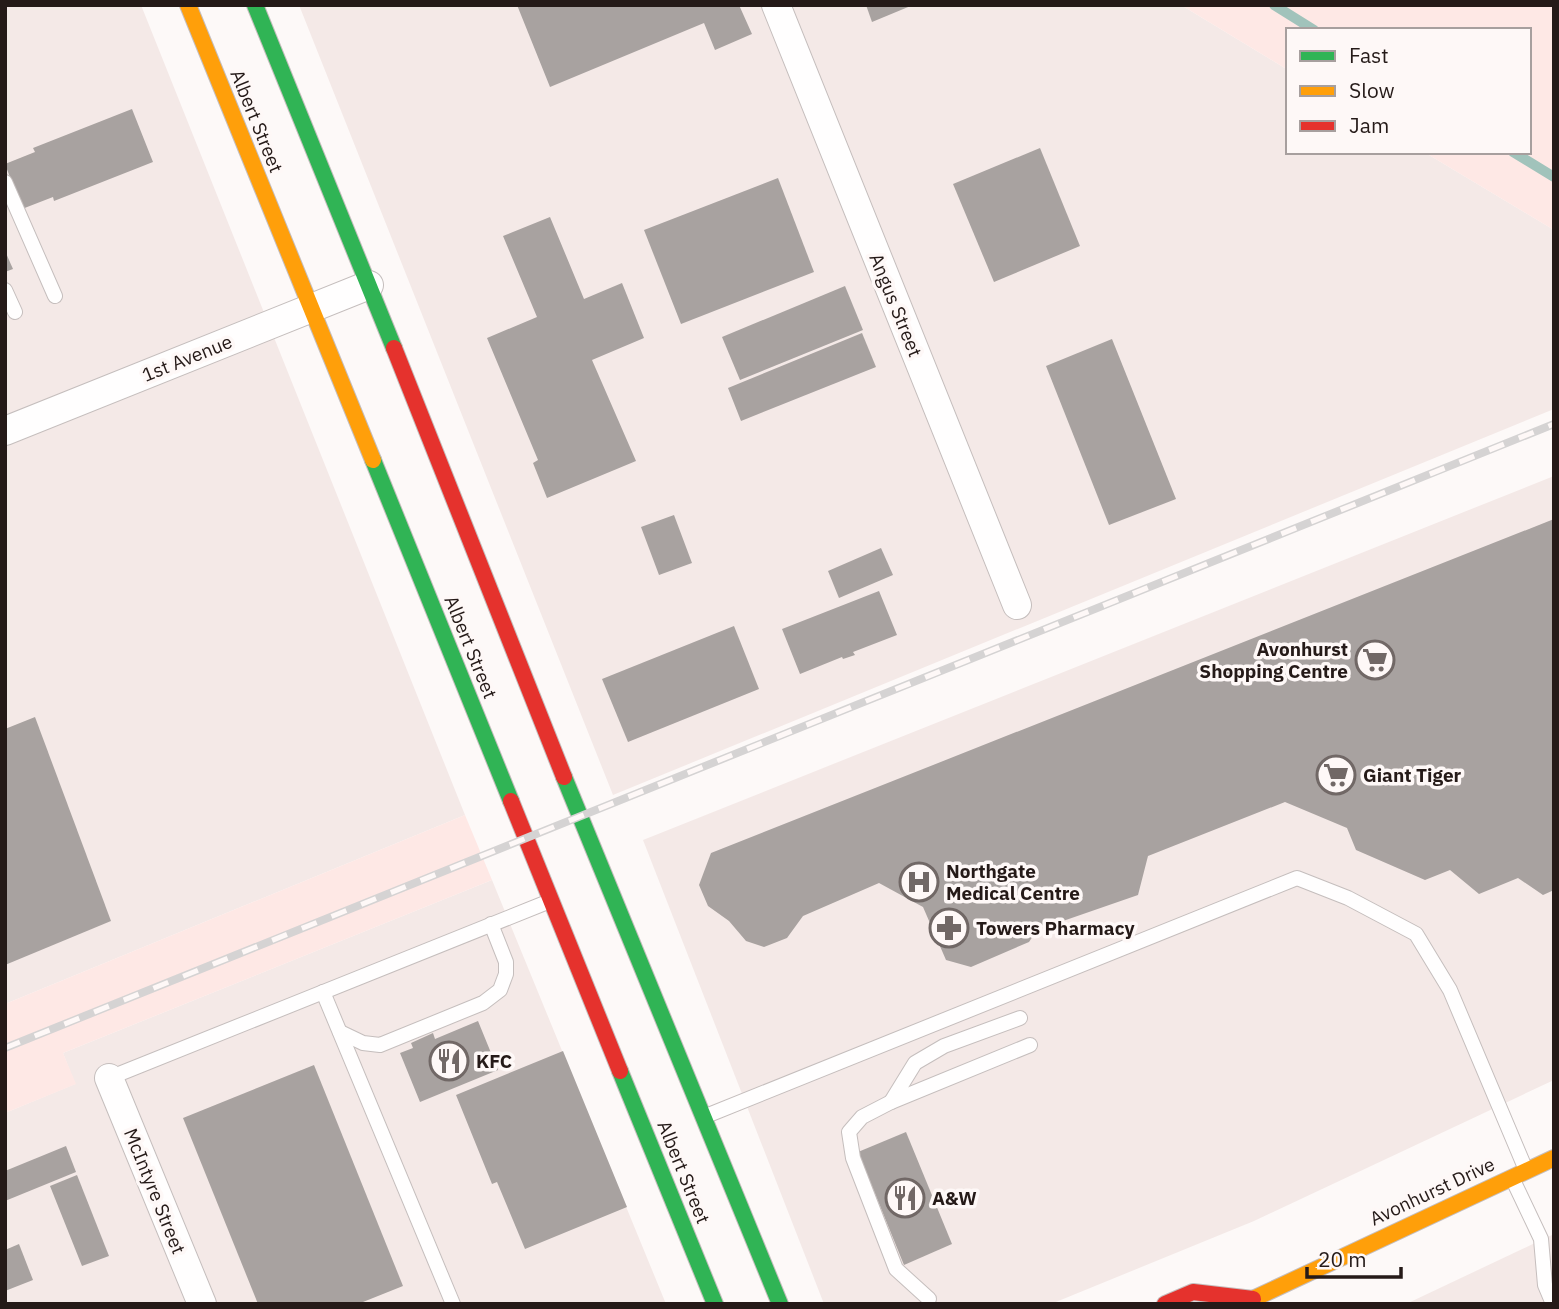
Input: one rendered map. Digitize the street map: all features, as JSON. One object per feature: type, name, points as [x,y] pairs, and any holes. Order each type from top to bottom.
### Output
[{"type":"main road","name":"Albert Street","points":[[188,5],[715,1304]]},
{"type":"main road","name":"Albert Street","points":[[255,5],[369,285],[508,639],[780,1304]]},
{"type":"main road","name":"Avonhurst Drive","points":[[1165,1304],[1193,1292],[1251,1301],[1554,1158]]},
{"type":"street","name":"Angus Street","points":[[776,5],[1017,606]]},
{"type":"street","name":"1st Avenue","points":[[5,431],[369,285]]},
{"type":"street","name":"McIntyre Street","points":[[109,1078],[202,1304]]},
{"type":"lane","points":[[5,182],[55,296]]},
{"type":"lane","points":[[5,290],[15,312]]},
{"type":"lane","points":[[705,1116],[1297,878],[1348,898],[1416,934],[1450,990],[1541,1239],[1545,1285],[1553,1304]]},
{"type":"lane","points":[[109,1078],[551,900]]},
{"type":"lane","points":[[340,1032],[363,1043],[380,1045],[483,1003],[500,990],[506,974],[506,962],[491,925]]},
{"type":"lane","points":[[323,992],[453,1304]]},
{"type":"lane","points":[[891,1102],[915,1063],[944,1046],[1020,1018]]},
{"type":"lane","points":[[929,1299],[897,1269],[853,1158],[849,1132],[862,1116],[891,1102],[1030,1045]]},
{"type":"shaded area","points":[[5,5],[141,5],[465,815],[5,1004]]},
{"type":"shaded area","points":[[299,5],[1181,5],[1286,69],[1286,154],[1427,154],[1554,230],[1554,409],[613,795]]},
{"type":"shaded area","points":[[1181,5],[1554,5],[1554,230],[1427,154],[1531,154],[1531,28],[1286,28],[1286,69]]},
{"type":"shaded area","points":[[1554,476],[1554,1080],[1254,1221],[1051,1304],[824,1304],[643,840]]},
{"type":"shaded area","points":[[465,815],[492,880],[63,1053],[76,1084],[5,1113],[5,1004]]},
{"type":"shaded area","points":[[492,880],[666,1304],[5,1304],[5,1113],[75,1084],[63,1053]]},
{"type":"shaded area","points":[[1554,1234],[1554,1304],[1406,1304]]},
{"type":"building","points":[[517,5],[739,5],[752,34],[715,50],[704,23],[550,87]]},
{"type":"building","points":[[866,5],[913,5],[872,22]]},
{"type":"building","points":[[132,109],[153,162],[54,201],[53,197],[22,209],[5,164],[35,152],[33,148]]},
{"type":"building","points":[[1040,148],[1080,246],[994,282],[953,184]]},
{"type":"building","points":[[778,178],[814,272],[681,324],[644,230]]},
{"type":"building","points":[[550,217],[584,299],[622,283],[644,338],[592,360],[636,461],[547,498],[533,463],[538,460],[487,338],[537,317],[503,236]]},
{"type":"building","points":[[5,251],[13,269],[5,272]]},
{"type":"building","points":[[845,286],[863,330],[740,380],[722,337]]},
{"type":"building","points":[[862,333],[876,367],[741,421],[728,388]]},
{"type":"building","points":[[1112,339],[1176,499],[1109,525],[1046,366]]},
{"type":"building","points":[[674,515],[692,563],[659,575],[641,527]]},
{"type":"building","name":"Avonhurst Shopping Centre","points":[[1554,519],[1554,890],[1543,895],[1518,878],[1479,894],[1450,870],[1425,880],[1356,850],[1347,828],[1285,802],[1148,856],[1138,895],[1037,930],[1029,942],[971,967],[946,960],[923,907],[879,883],[803,916],[787,938],[764,947],[746,941],[729,921],[708,906],[699,885],[711,853]]},
{"type":"building","points":[[881,548],[893,575],[839,598],[828,571]]},
{"type":"building","points":[[879,591],[897,635],[853,652],[855,655],[843,659],[842,657],[800,674],[782,629]]},
{"type":"building","points":[[734,626],[759,689],[628,742],[602,679]]},
{"type":"building","points":[[35,717],[111,921],[5,965],[5,729]]},
{"type":"building","name":"KFC","points":[[478,1021],[498,1070],[420,1102],[400,1053],[413,1048],[411,1043],[433,1033],[435,1039]]},
{"type":"building","points":[[563,1051],[627,1207],[525,1249],[497,1182],[492,1184],[456,1095]]},
{"type":"building","points":[[314,1065],[403,1286],[358,1304],[258,1304],[183,1118]]},
{"type":"building","name":"A&W","points":[[906,1132],[952,1244],[904,1265],[858,1152]]},
{"type":"building","points":[[66,1146],[76,1172],[5,1201],[5,1171]]},
{"type":"building","points":[[77,1175],[109,1256],[82,1266],[50,1186]]},
{"type":"building","points":[[19,1244],[33,1280],[5,1291],[5,1250]]},
{"type":"waterway","points":[[1274,5],[1311,28]]},
{"type":"waterway","points":[[1516,154],[1554,177]]},
{"type":"railway","points":[[5,1048],[1554,424]]},
{"type":"traffic: fast","points":[[255,5],[394,348]]},
{"type":"traffic: fast","points":[[373,460],[511,801]]},
{"type":"traffic: fast","points":[[564,777],[780,1304]]},
{"type":"traffic: fast","points":[[620,1071],[715,1304]]},
{"type":"traffic: slow","points":[[188,5],[373,460]]},
{"type":"traffic: slow","points":[[1249,1304],[1253,1299],[1554,1158]]},
{"type":"traffic: jam","points":[[394,348],[564,777]]},
{"type":"traffic: jam","points":[[511,801],[620,1071]]},
{"type":"traffic: jam","points":[[1165,1304],[1193,1292],[1253,1299]]},
{"type":"place","name":"Avonhurst Shopping Centre","points":[[1375,660]]},
{"type":"place","name":"Giant Tiger","points":[[1336,775]]},
{"type":"place","name":"Northgate Medical Centre","points":[[919,882]]},
{"type":"place","name":"Towers Pharmacy","points":[[949,928]]},
{"type":"place","name":"KFC","points":[[449,1061]]},
{"type":"place","name":"A&W","points":[[905,1198]]}]
